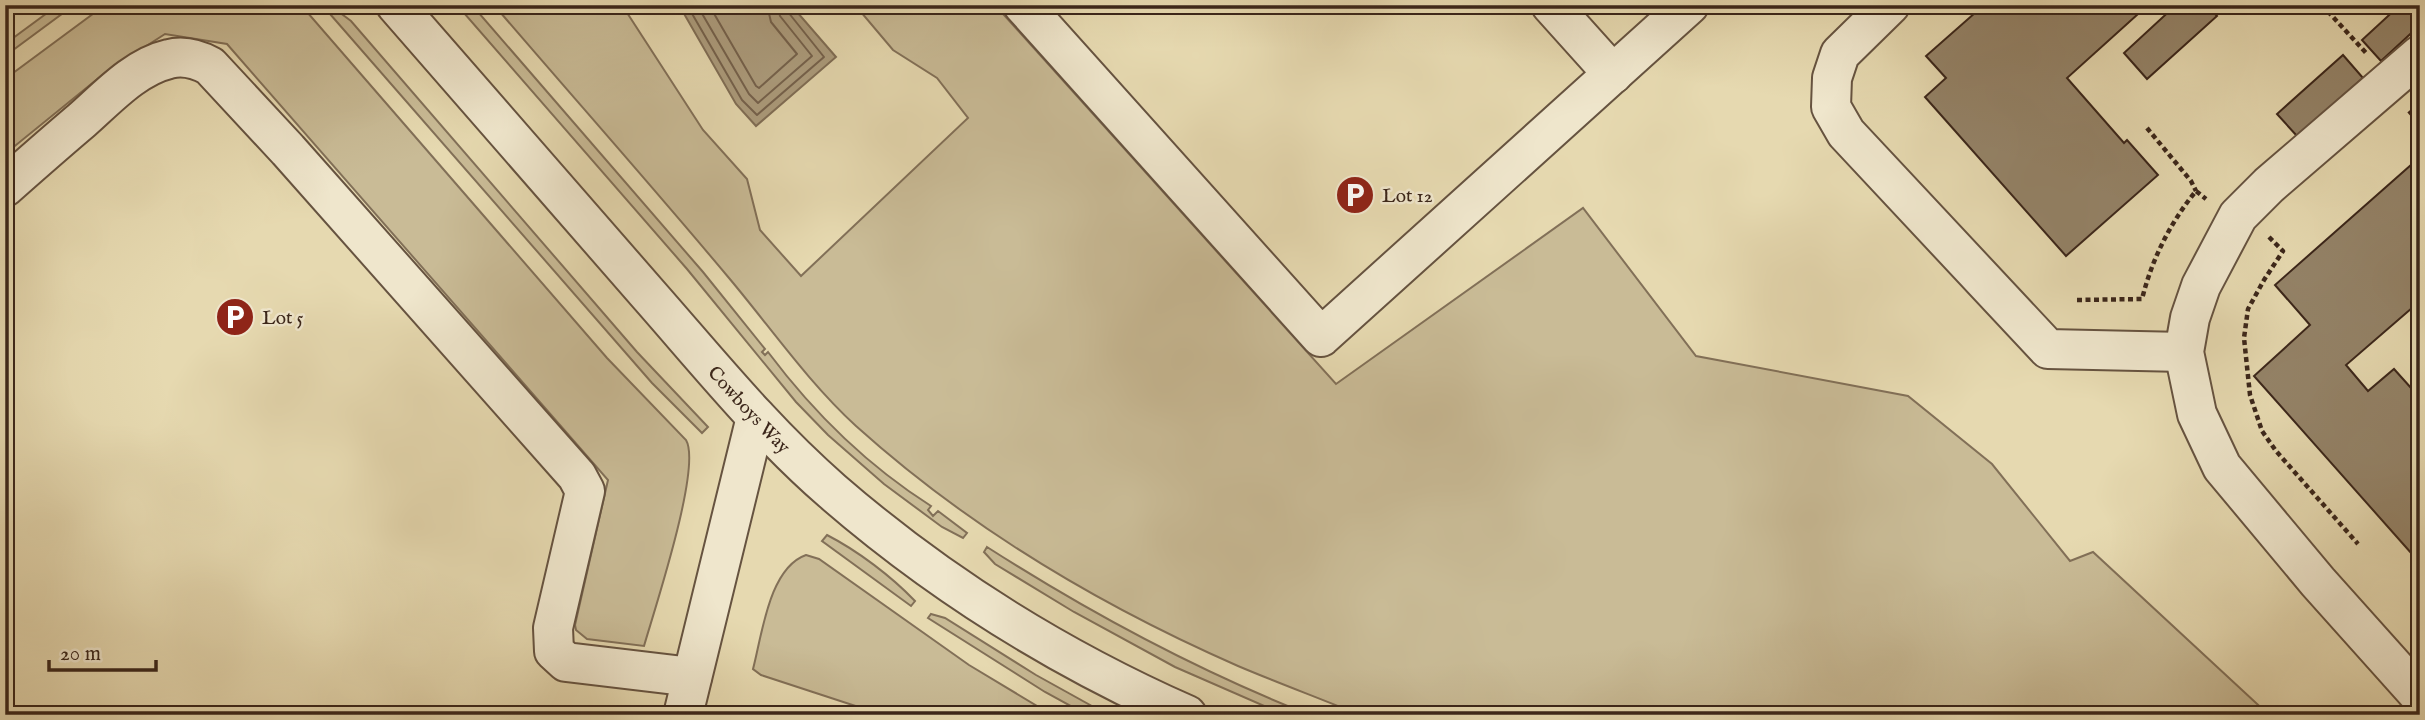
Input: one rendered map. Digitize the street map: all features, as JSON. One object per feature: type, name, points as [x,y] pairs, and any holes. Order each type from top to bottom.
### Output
[{"type":"street","name":"Cowboys Way","points":[[396,5],[756,417],[831,490],[920,562],[1030,636],[1138,693],[1187,715]]},
{"type":"street","points":[[1023,5],[1321,337],[1689,5]]},
{"type":"street","points":[[1551,5],[1613,74]]},
{"type":"street","points":[[1890,5],[1840,54],[1832,78],[1831,107],[1846,133],[2048,349],[2184,352]]},
{"type":"street","points":[[2420,55],[2269,185],[2238,216],[2201,286],[2190,318],[2184,352],[2197,414],[2222,467],[2318,582],[2420,696]]},
{"type":"street","points":[[5,187],[123,84],[146,68],[172,58],[185,57],[210,66],[288,150],[577,477],[585,491],[553,628],[554,650],[566,662],[692,677]]},
{"type":"street","points":[[683,715],[756,417]]},
{"type":"path","points":[[2322,5],[2368,55]]},
{"type":"path","points":[[2147,128],[2191,181],[2196,191],[2213,203]]},
{"type":"path","points":[[2077,300],[2142,299],[2149,269],[2166,235],[2196,191]]},
{"type":"path","points":[[2267,235],[2283,251],[2263,279],[2248,309],[2244,338],[2250,395],[2262,431],[2276,451],[2358,544]]},
{"type":"shaded area","points":[[58,5],[74,5],[5,56],[5,44]]},
{"type":"shaded area","points":[[105,5],[301,5],[607,358],[686,440],[689,455],[688,479],[675,540],[644,646],[587,639],[576,630],[608,480],[227,44],[165,34],[106,72],[5,154],[5,79]]},
{"type":"shaded area","points":[[457,5],[472,5],[703,272],[765,349],[762,352],[765,355],[768,352],[823,417],[885,474],[931,506],[928,510],[933,516],[938,511],[967,533],[963,538],[942,527],[884,484],[828,435],[796,402],[687,269]]},
{"type":"shaded area","points":[[494,5],[622,5],[703,130],[747,179],[760,230],[801,276],[968,118],[937,78],[893,50],[855,5],[995,5],[1336,384],[1583,208],[1696,356],[1908,396],[1992,464],[2070,561],[2093,552],[2269,715],[1360,715],[1187,643],[1086,590],[990,530],[899,463],[838,409],[806,373],[745,297]]},
{"type":"shaded area","points":[[335,9],[351,21],[637,352],[708,427],[702,433],[652,383],[330,14]]},
{"type":"shaded area","points":[[827,535],[874,565],[915,601],[911,606],[822,541]]},
{"type":"shaded area","points":[[987,547],[1144,639],[1226,679],[1310,715],[1285,715],[1175,667],[1074,612],[995,564],[984,552]]},
{"type":"shaded area","points":[[806,555],[819,559],[969,665],[1052,715],[883,715],[761,675],[753,669],[775,588],[793,562]]},
{"type":"shaded area","points":[[931,614],[945,618],[1036,675],[1108,715],[1087,715],[1045,692],[928,618]]},
{"type":"water","points":[[679,5],[791,5],[836,57],[756,126],[736,104]]},
{"type":"building","points":[[1984,5],[2148,5],[2067,78],[2124,143],[2127,140],[2158,175],[2066,256],[1925,97],[1946,78],[1926,56]]},
{"type":"building","points":[[2176,5],[2207,5],[2217,16],[2147,79],[2124,53]]},
{"type":"building","points":[[2400,5],[2420,5],[2420,25],[2381,61],[2362,40]]},
{"type":"building","points":[[2343,55],[2363,78],[2297,136],[2277,114]]},
{"type":"building","points":[[2420,157],[2420,301],[2346,365],[2368,391],[2394,369],[2420,398],[2420,563],[2254,376],[2310,325],[2275,285]]},
{"type":"place","name":"Lot 12","points":[[1355,195]]},
{"type":"place","name":"Lot 5","points":[[235,317]]}]
